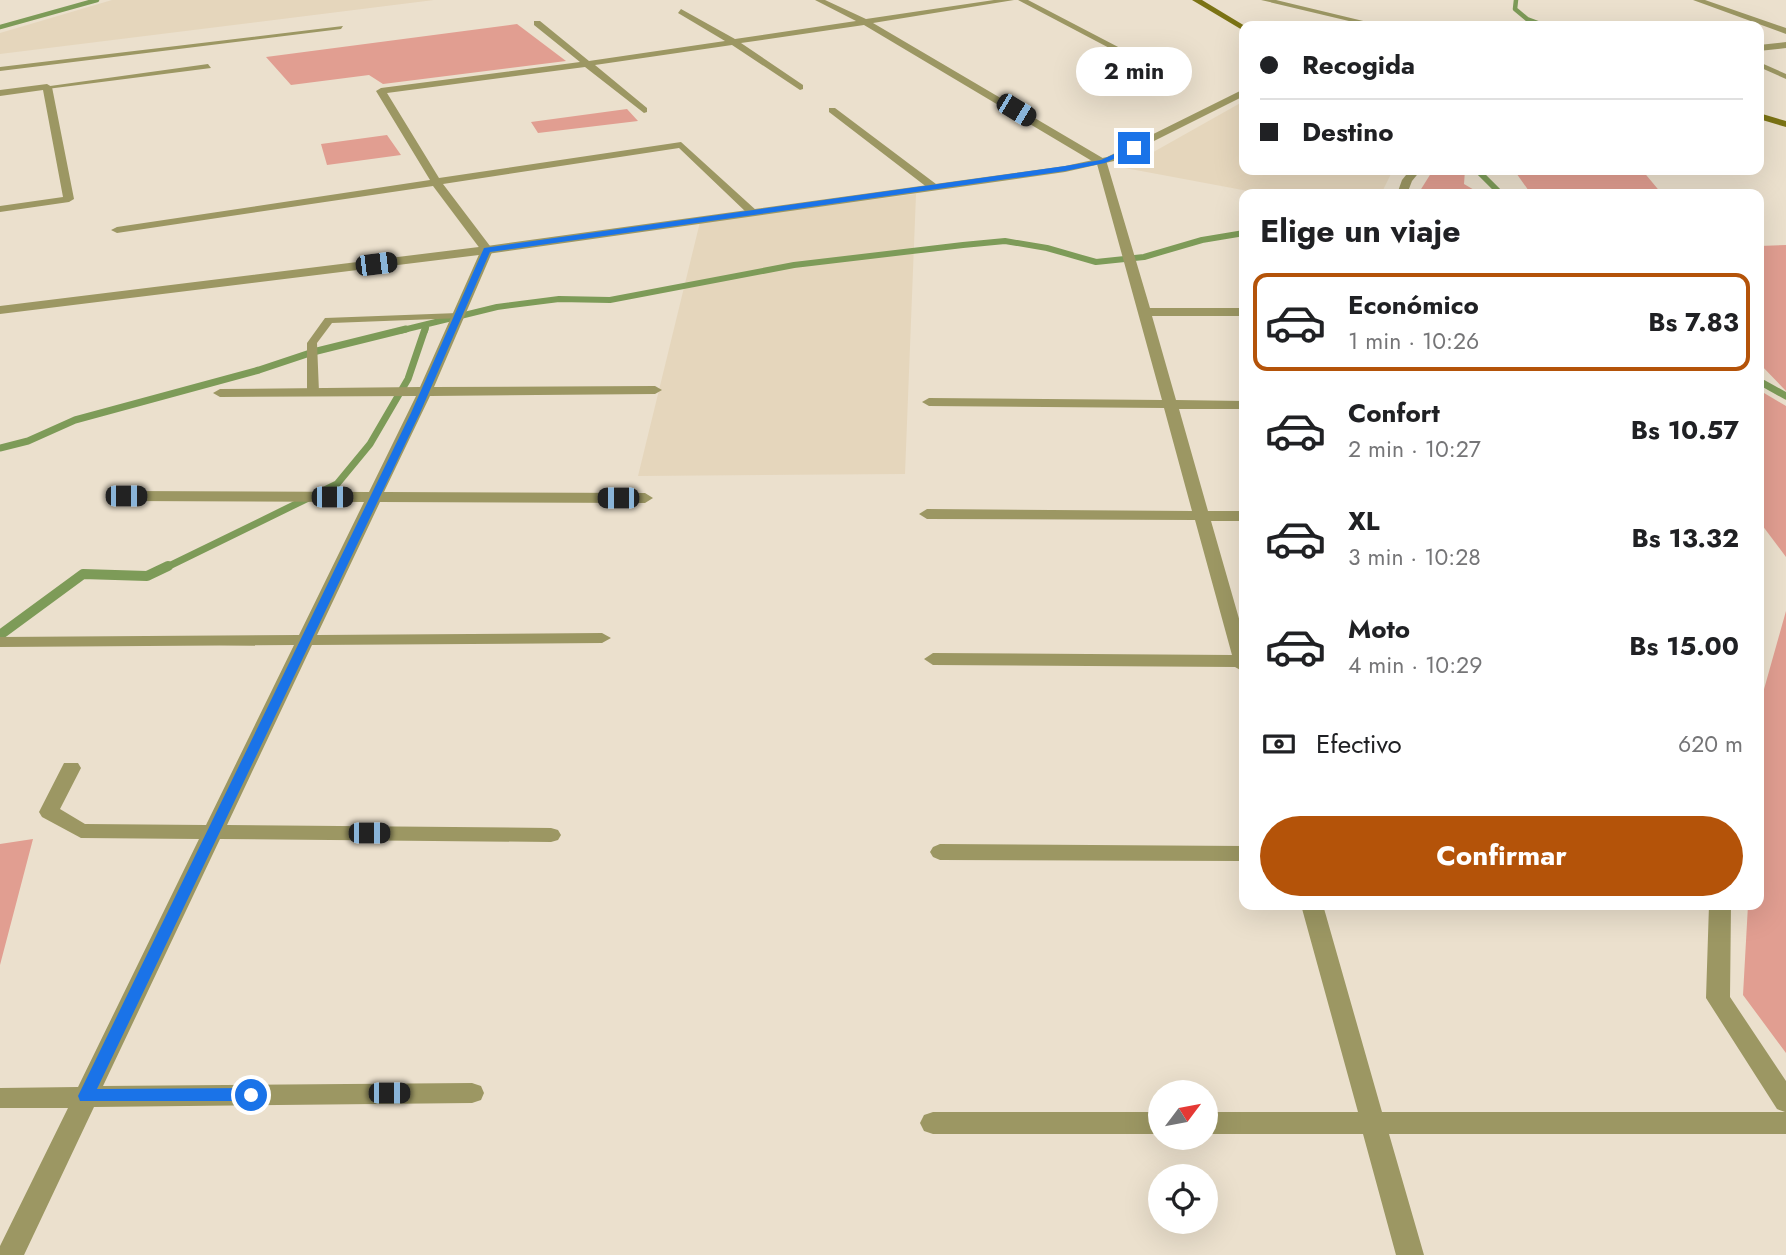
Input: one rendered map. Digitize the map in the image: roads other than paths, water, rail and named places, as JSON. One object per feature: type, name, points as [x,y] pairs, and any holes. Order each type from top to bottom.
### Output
[{"type":"main road","points":[[1196,0],[1239,26]]},
{"type":"main road","points":[[1764,117],[1786,124]]},
{"type":"street","points":[[819,0],[865,22],[1102,162],[1239,646]]},
{"type":"street","points":[[487,250],[437,183],[381,91],[587,64],[1010,0]]},
{"type":"street","points":[[1022,0],[1118,49]]},
{"type":"street","points":[[1265,0],[1358,21]]},
{"type":"street","points":[[1698,0],[1758,21]]},
{"type":"street","points":[[681,11],[732,41],[800,87]]},
{"type":"street","points":[[537,23],[644,110]]},
{"type":"street","points":[[1764,23],[1786,31]]},
{"type":"street","points":[[1764,47],[1786,45]]},
{"type":"street","points":[[0,93],[47,87],[69,199],[0,209]]},
{"type":"street","points":[[0,310],[487,250],[1102,162],[1181,126],[1239,95]]},
{"type":"street","points":[[832,110],[932,187]]},
{"type":"street","points":[[117,230],[681,145],[751,211]]},
{"type":"street","points":[[10,1255],[425,392],[487,250]]},
{"type":"street","points":[[1145,312],[1239,312]]},
{"type":"street","points":[[220,393],[655,390]]},
{"type":"street","points":[[929,402],[1239,405]]},
{"type":"street","points":[[126,496],[645,498]]},
{"type":"street","points":[[927,514],[1239,516]]},
{"type":"street","points":[[0,642],[602,638]]},
{"type":"street","points":[[933,659],[1239,663]]},
{"type":"street","points":[[71,768],[49,812],[81,831],[551,835]]},
{"type":"street","points":[[940,852],[1239,854]]},
{"type":"street","points":[[1313,910],[1410,1255]]},
{"type":"street","points":[[1720,910],[1717,998],[1786,1102]]},
{"type":"street","points":[[0,1098],[472,1093]]},
{"type":"street","points":[[933,1123],[1148,1123]]},
{"type":"street","points":[[1218,1123],[1786,1124]]},
{"type":"lane","points":[[0,69],[341,27]]},
{"type":"lane","points":[[47,87],[208,66]]},
{"type":"lane","points":[[1764,66],[1786,77]]},
{"type":"lane","points":[[313,392],[312,343],[329,320],[458,316]]},
{"type":"waterway","points":[[0,27],[97,0]]},
{"type":"waterway","points":[[1516,0],[1515,9],[1532,21]]},
{"type":"waterway","points":[[1482,175],[1496,189]]},
{"type":"waterway","points":[[427,324],[497,307],[559,299],[610,300],[794,265],[963,245],[1005,241],[1047,248],[1096,262],[1144,257],[1202,240],[1239,234]]},
{"type":"waterway","points":[[399,331],[427,324]]},
{"type":"waterway","points":[[425,331],[427,324]]},
{"type":"waterway","points":[[0,448],[28,441],[75,420],[259,370],[313,352],[406,329]]},
{"type":"waterway","points":[[165,568],[337,484],[370,444],[408,379],[425,329]]},
{"type":"waterway","points":[[1764,384],[1786,396]]},
{"type":"waterway","points":[[0,635],[83,574],[147,576],[168,566]]}]
